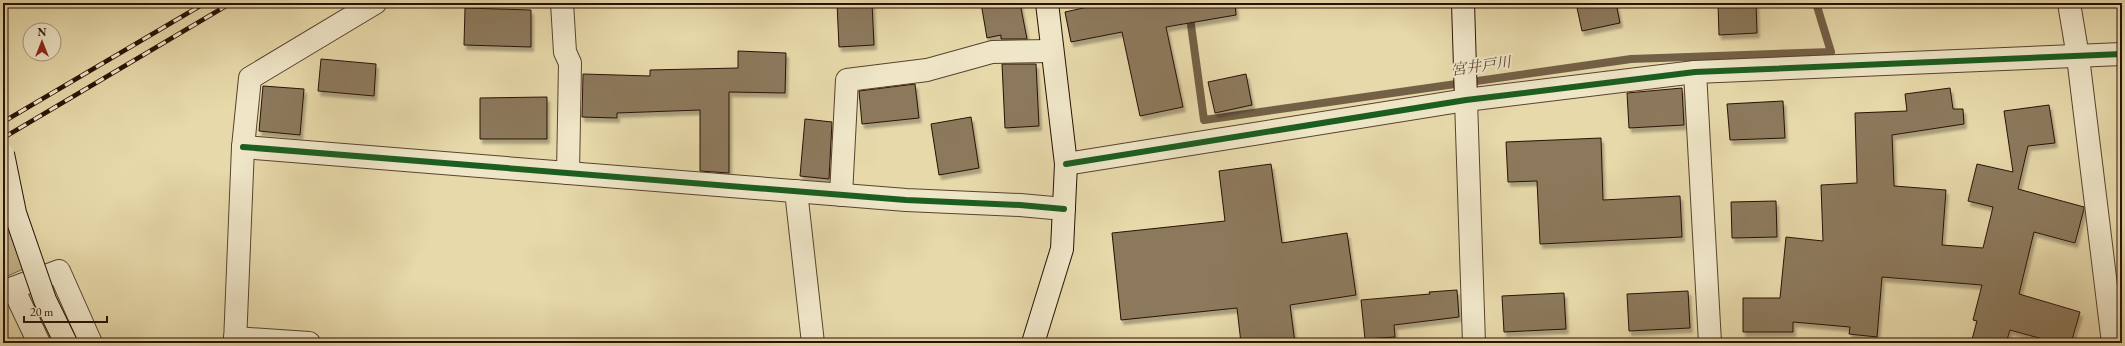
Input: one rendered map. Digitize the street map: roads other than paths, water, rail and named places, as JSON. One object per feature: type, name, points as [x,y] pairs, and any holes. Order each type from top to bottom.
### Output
[{"type":"street","points":[[309,343],[235,340],[243,147],[250,78],[375,3]]},
{"type":"street","points":[[562,3],[565,52],[570,63],[568,173]]},
{"type":"street","points":[[1033,343],[1062,249],[1066,164],[1046,3]]},
{"type":"street","points":[[1463,3],[1474,343]]},
{"type":"street","points":[[2069,3],[2078,57],[2113,343]]},
{"type":"street","points":[[841,194],[847,80],[927,70],[992,52],[1052,50]]},
{"type":"street","points":[[1066,164],[1465,90],[1695,72],[2122,54]]},
{"type":"street","points":[[1695,72],[1710,343]]},
{"type":"street","points":[[243,147],[796,191],[1064,209]]},
{"type":"street","points":[[3,154],[18,220],[45,300],[66,343]]},
{"type":"street","points":[[796,191],[813,343]]},
{"type":"street","points":[[39,343],[13,288],[59,271],[92,343]]},
{"type":"waterway","name":"宮井戸川","points":[[1188,3],[1204,120],[1631,59],[1831,52],[1816,3]]},
{"type":"railway","points":[[3,122],[205,3]]},
{"type":"railway","points":[[3,138],[231,3]]}]
